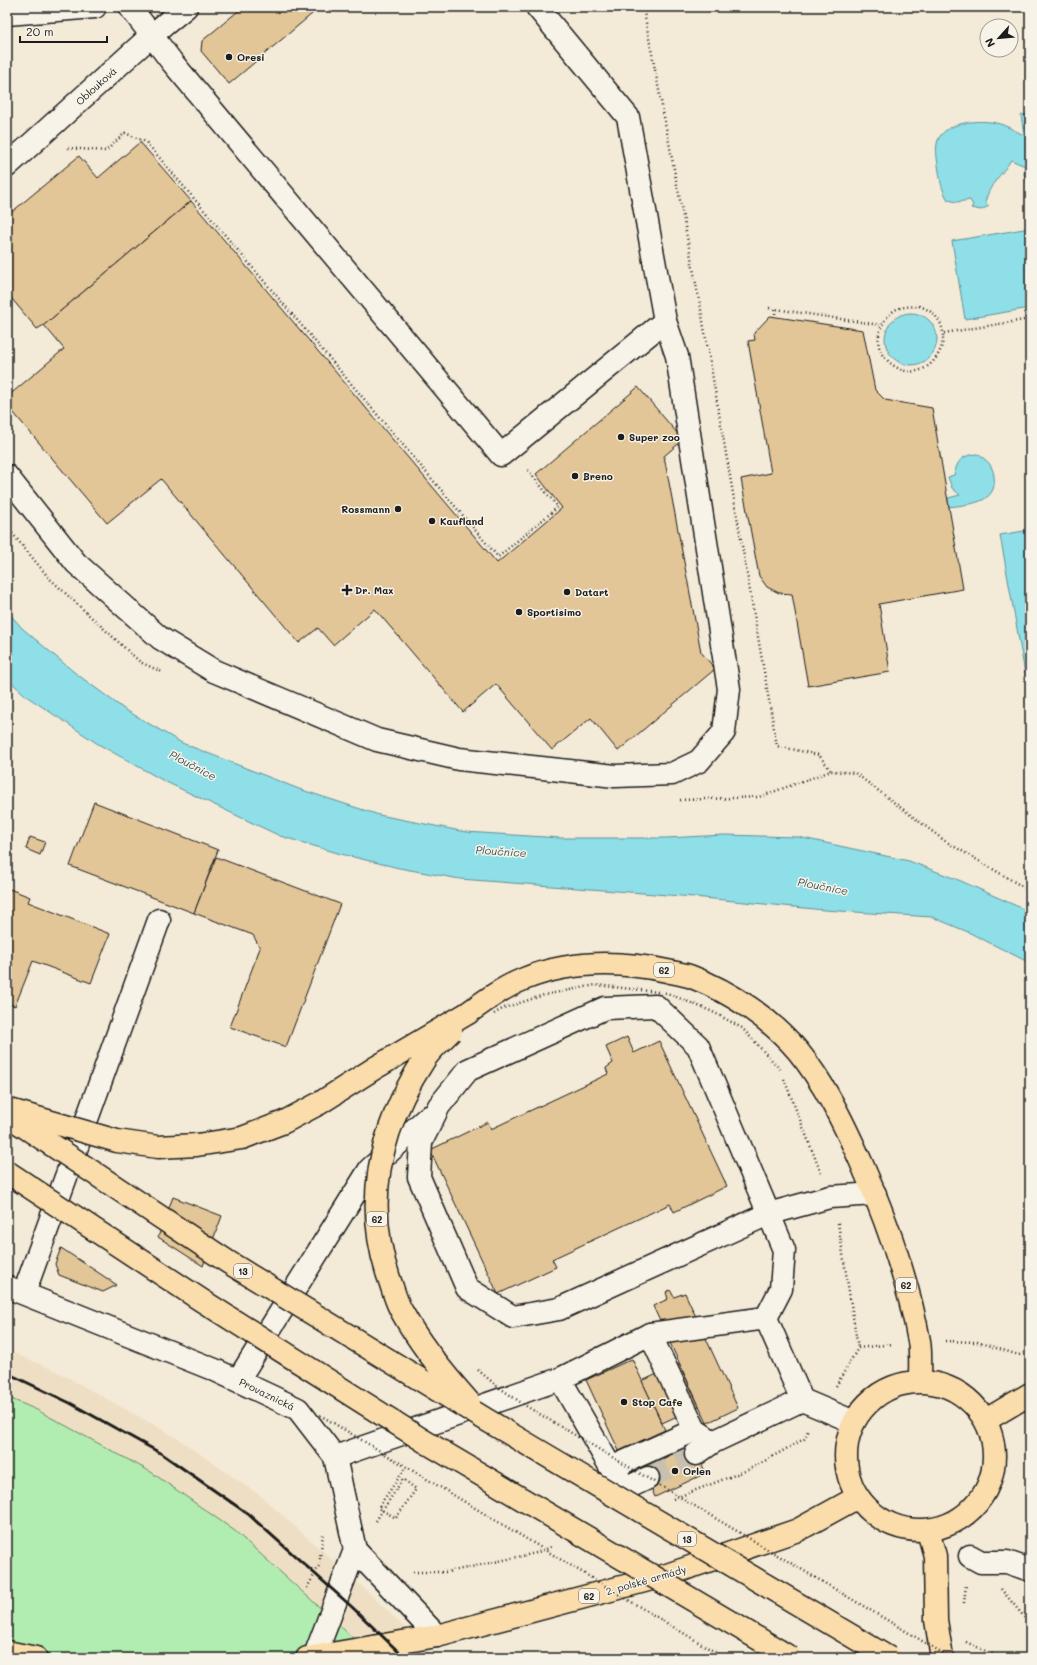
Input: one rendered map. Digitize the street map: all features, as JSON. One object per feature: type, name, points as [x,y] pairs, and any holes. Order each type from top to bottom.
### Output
[{"type":"main road","name":"62","points":[[485,1419],[437,1367],[401,1312],[386,1269],[378,1236],[376,1196],[380,1158],[400,1104],[425,1059],[468,1013],[494,995],[524,979],[562,968],[606,963],[649,967],[690,976],[729,994],[767,1022],[798,1051],[825,1091],[849,1135],[875,1194],[899,1257],[919,1342],[920,1381]]},
{"type":"main road","points":[[7,1109],[117,1141],[158,1147],[197,1145],[242,1138],[284,1122],[320,1103],[375,1068],[468,1013]]},
{"type":"main road","name":"13","points":[[7,1115],[228,1262],[485,1419],[889,1658]]},
{"type":"main road","points":[[7,1172],[201,1300],[424,1441],[791,1658]]},
{"type":"main road","points":[[920,1381],[946,1385],[969,1399],[986,1420],[995,1448],[992,1479],[978,1505],[954,1523],[928,1530],[901,1528],[877,1516],[858,1497],[850,1479],[846,1460],[847,1441],[854,1422],[870,1400],[887,1389],[893,1386],[920,1381]]},
{"type":"main road","points":[[986,1420],[1030,1394]]},
{"type":"main road","name":"2. polské armády","points":[[312,1658],[437,1636],[668,1575],[798,1530],[858,1497]]},
{"type":"main road","points":[[928,1530],[935,1556],[936,1620],[942,1658]]},
{"type":"main road","points":[[7,1652],[36,1658]]},
{"type":"street","points":[[7,14],[95,7]]},
{"type":"street","points":[[130,7],[172,62],[502,455],[665,321]]},
{"type":"street","name":"Oblouková","points":[[7,166],[152,35],[186,7]]},
{"type":"street","points":[[7,476],[76,563],[160,638],[214,671],[377,740],[459,759],[614,776],[672,774],[699,761],[724,732],[729,689],[678,356],[665,321],[628,117],[537,7]]},
{"type":"street","points":[[16,1290],[160,920]]},
{"type":"street","points":[[238,1380],[370,1169],[438,1108],[468,1070],[605,1008],[656,1006],[698,1046],[784,1250],[781,1289],[766,1318]]},
{"type":"street","points":[[438,1108],[421,1142],[419,1177],[467,1288],[513,1317],[559,1309],[768,1214],[830,1197],[875,1194]]},
{"type":"street","name":"Provaznická","points":[[16,1290],[238,1380],[298,1409],[335,1457],[354,1550]]},
{"type":"street","points":[[335,1457],[560,1379],[650,1334],[766,1318]]},
{"type":"street","points":[[766,1318],[802,1400],[854,1422]]},
{"type":"street","points":[[650,1334],[695,1430],[714,1442]]},
{"type":"street","points":[[560,1379],[611,1468],[627,1488],[648,1478]]},
{"type":"street","points":[[696,1454],[714,1442],[802,1400]]},
{"type":"street","points":[[611,1468],[695,1430]]},
{"type":"street","points":[[312,1658],[354,1550],[437,1636]]},
{"type":"street","points":[[976,1559],[1007,1562],[1030,1570]]},
{"type":"path","points":[[643,7],[701,310],[777,746],[819,755],[831,771],[855,773],[945,841],[1030,891]]},
{"type":"path","points":[[65,147],[106,151],[125,134],[146,142],[498,557],[558,507],[527,470]]},
{"type":"path","points":[[919,306],[929,309],[939,320],[944,333],[937,356],[929,366],[918,371],[906,372],[894,368],[882,354],[879,341],[880,325],[896,310],[919,306]]},
{"type":"path","points":[[769,308],[880,325]]},
{"type":"path","points":[[775,309],[775,317]]},
{"type":"path","points":[[944,333],[1030,319]]},
{"type":"path","points":[[491,1016],[504,1008],[544,995],[596,985],[667,993],[713,1012],[742,1028],[780,1069]]},
{"type":"path","points":[[939,1341],[977,1342],[1019,1355],[1030,1352]]},
{"type":"path","points":[[475,1368],[497,1386],[526,1406],[951,1658]]},
{"type":"path","points":[[320,1415],[725,1658]]},
{"type":"path","points":[[379,1516],[383,1510],[387,1504],[399,1486],[403,1480],[416,1489],[396,1518],[384,1512],[378,1508],[406,1467]]},
{"type":"path","points":[[307,1588],[319,1566],[324,1527]]},
{"type":"path","points":[[964,1604],[976,1559]]},
{"type":"path","points":[[976,1559],[1030,1624]]},
{"type":"path","points":[[966,1646],[966,1641],[1001,1658]]},
{"type":"shaded area","points":[[7,1350],[56,1371],[174,1436],[262,1497],[367,1591],[436,1658],[374,1658],[235,1531],[151,1472],[37,1410],[7,1397]]},
{"type":"green space","points":[[7,1397],[37,1410],[151,1472],[235,1531],[374,1658],[7,1658]]},
{"type":"water","points":[[1030,114],[1030,184],[1027,183],[1024,174],[1025,166],[1011,160],[987,195],[985,202],[989,206],[981,210],[971,208],[973,205],[970,200],[957,202],[948,200],[941,183],[936,149],[938,140],[942,134],[948,129],[963,123],[981,121],[1000,124],[1024,135],[1021,115]]},
{"type":"water","points":[[1030,228],[1030,308],[965,319],[952,241]]},
{"type":"water","points":[[906,313],[916,313],[930,320],[937,334],[937,344],[930,358],[916,365],[906,365],[896,361],[889,354],[885,344],[885,334],[889,324],[896,317]]},
{"type":"water","points":[[977,454],[986,460],[992,468],[994,485],[991,492],[987,497],[980,501],[949,507],[948,498],[960,495],[952,488],[948,477],[954,475],[959,462],[964,457]]},
{"type":"water","points":[[1030,530],[1030,701],[1000,535]]},
{"type":"water","name":"Ploučnice","points":[[7,611],[22,628],[74,672],[124,709],[182,743],[299,789],[379,815],[466,832],[560,838],[666,838],[724,835],[798,837],[909,861],[961,881],[1030,912],[1030,963],[968,932],[932,917],[824,910],[694,897],[460,879],[399,868],[341,854],[280,836],[164,781],[98,744],[26,696],[7,678]]},
{"type":"building","points":[[246,7],[319,8],[229,84],[201,51],[202,41],[237,12]]},
{"type":"building","points":[[140,142],[191,201],[44,325],[37,329],[7,293],[7,262],[9,260],[7,258],[7,216],[79,156],[98,178]]},
{"type":"building","points":[[191,201],[497,563],[562,508],[536,474],[638,387],[683,440],[664,456],[701,652],[715,669],[618,751],[591,718],[552,750],[496,684],[463,712],[375,609],[333,645],[318,628],[299,643],[161,479],[107,523],[7,405],[7,397],[64,349],[44,325]]},
{"type":"building","points":[[770,316],[863,330],[875,390],[885,400],[932,408],[963,589],[879,604],[890,672],[808,686],[792,594],[779,593],[767,587],[759,576],[741,479],[771,473],[748,341],[755,340],[754,333]]},
{"type":"building","points":[[94,802],[218,850],[194,913],[70,866]]},
{"type":"building","points":[[30,837],[45,842],[40,855],[26,849]]},
{"type":"building","points":[[216,857],[340,904],[286,1047],[230,1027],[260,948],[253,935],[194,913]]},
{"type":"building","points":[[7,888],[30,897],[28,902],[110,934],[91,983],[33,961],[15,1006],[7,1003]]},
{"type":"building","points":[[627,1037],[634,1053],[659,1041],[727,1186],[674,1212],[670,1204],[552,1259],[556,1267],[498,1294],[430,1150],[488,1122],[491,1129],[608,1074],[606,1068],[613,1063],[606,1047]]},
{"type":"building","points":[[173,1197],[222,1216],[203,1266],[158,1237]]},
{"type":"building","points":[[61,1248],[117,1285],[103,1292],[59,1275],[55,1264]]},
{"type":"building","points":[[670,1290],[674,1297],[685,1293],[738,1408],[707,1423],[653,1306],[668,1299],[666,1292]]},
{"type":"building","name":"Stop Cafe","points":[[632,1359],[665,1430],[619,1451],[586,1380]]},
{"type":"building","points":[[679,1364],[699,1406],[662,1423],[642,1381]]},
{"type":"building","name":"Orlen","points":[[692,1445],[706,1473],[655,1497],[643,1468]]},
{"type":"tunnel","points":[[648,1478],[696,1454]]},
{"type":"railway","points":[[7,1373],[70,1403],[162,1454],[248,1514],[352,1607],[405,1658]]},
{"type":"place","name":"Oresi","points":[[229,57]]},
{"type":"place","name":"Super zoo","points":[[621,437]]},
{"type":"place","name":"Breno","points":[[575,476]]},
{"type":"place","name":"Rossmann","points":[[398,509]]},
{"type":"place","name":"Kaufland","points":[[432,521]]},
{"type":"place","name":"Dr. Max","points":[[347,590]]},
{"type":"place","name":"Datart","points":[[567,592]]},
{"type":"place","name":"Sportisimo","points":[[519,612]]},
{"type":"place","name":"Stop Cafe","points":[[624,1402]]},
{"type":"place","name":"Orlen","points":[[675,1471]]}]
